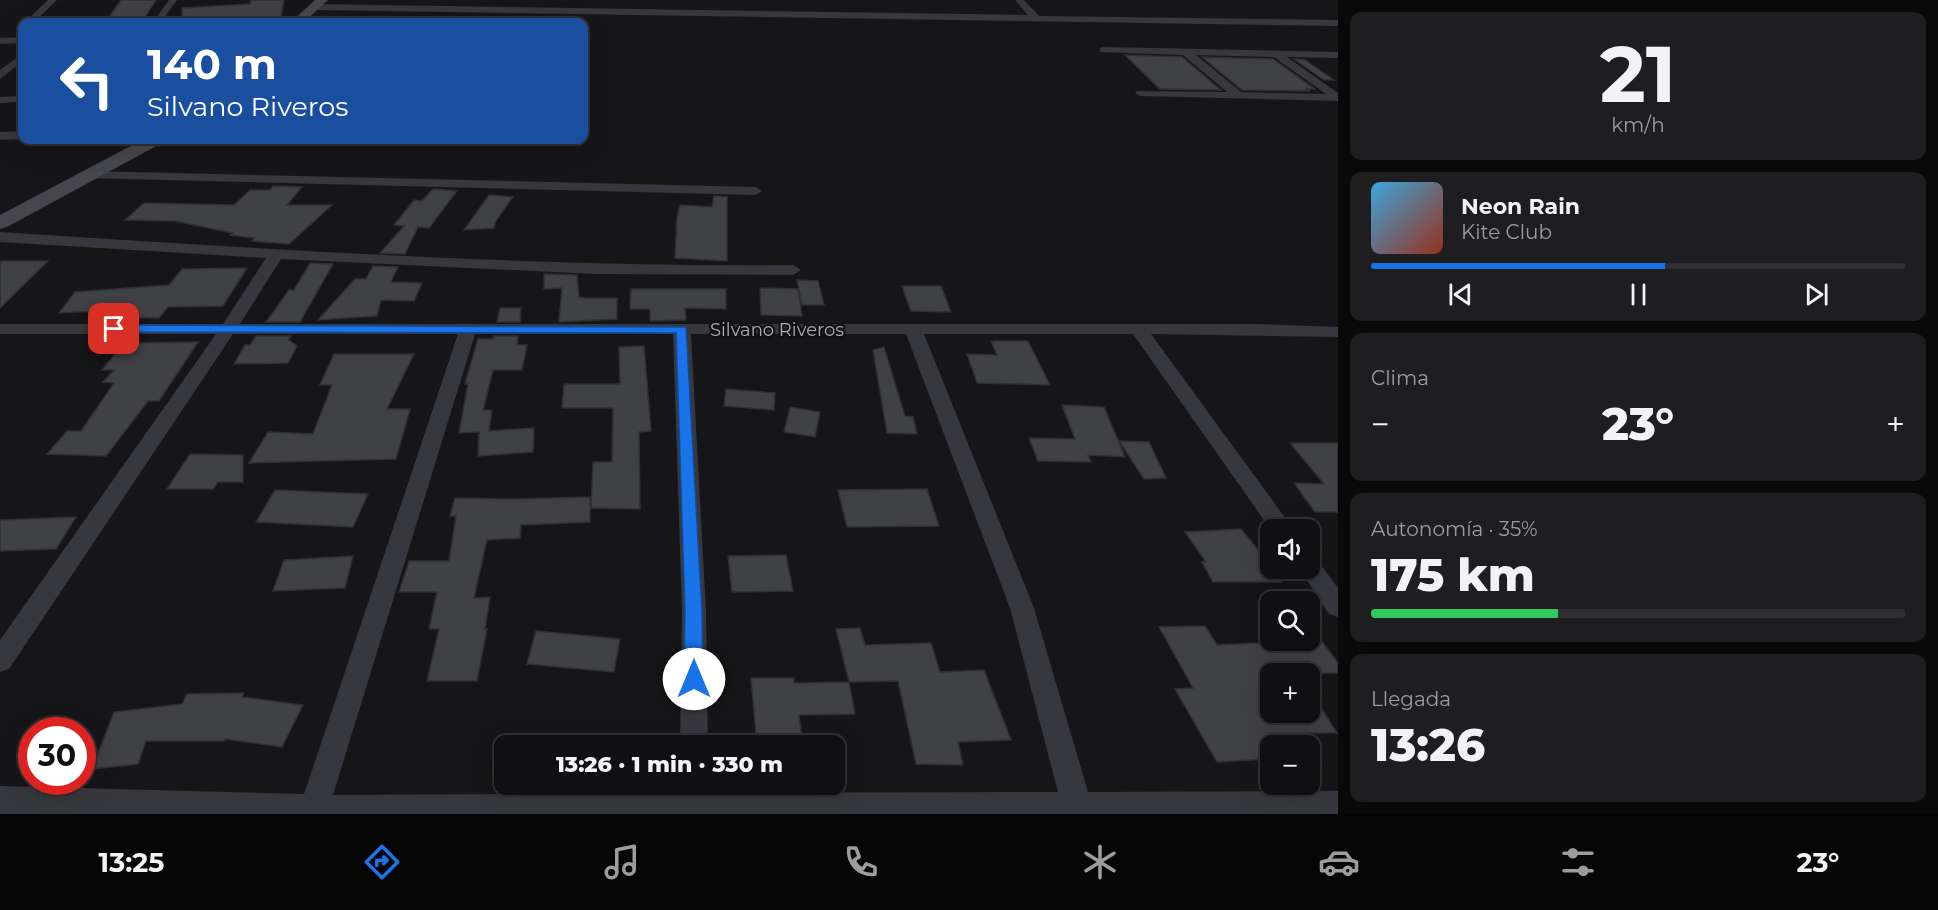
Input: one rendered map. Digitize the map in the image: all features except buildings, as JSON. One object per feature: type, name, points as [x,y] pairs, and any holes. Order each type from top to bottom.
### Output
[{"type":"main road","points":[[302,18],[319,3]]},
{"type":"main road","points":[[0,223],[147,144]]},
{"type":"street","points":[[33,18],[53,0]]},
{"type":"street","points":[[161,18],[173,0]]},
{"type":"street","points":[[1019,0],[1036,18]]},
{"type":"street","points":[[319,3],[1338,23]]},
{"type":"street","points":[[5,40],[18,31]]},
{"type":"street","points":[[1104,50],[1338,55]]},
{"type":"street","points":[[1185,51],[1239,96]]},
{"type":"street","points":[[1141,93],[1338,98],[1275,53]]},
{"type":"street","points":[[0,76],[18,60]]},
{"type":"street","points":[[0,100],[18,99]]},
{"type":"street","points":[[0,136],[18,135]]},
{"type":"street","points":[[90,175],[755,191]]},
{"type":"street","points":[[0,237],[617,271],[793,270]]},
{"type":"street","points":[[0,661],[277,254]]},
{"type":"street","name":"Silvano Riveros","points":[[0,329],[914,331],[1255,329],[1338,332]]},
{"type":"street","points":[[314,809],[468,329]]},
{"type":"street","points":[[682,329],[694,612],[694,735]]},
{"type":"street","points":[[914,331],[1022,608],[1078,811]]},
{"type":"street","points":[[1140,331],[1275,519]]},
{"type":"street","points":[[1319,579],[1338,606]]},
{"type":"street","points":[[0,800],[314,809],[694,796],[1078,811],[1338,805]]},
{"type":"route","points":[[114,329],[682,329],[694,612],[694,679]]}]
